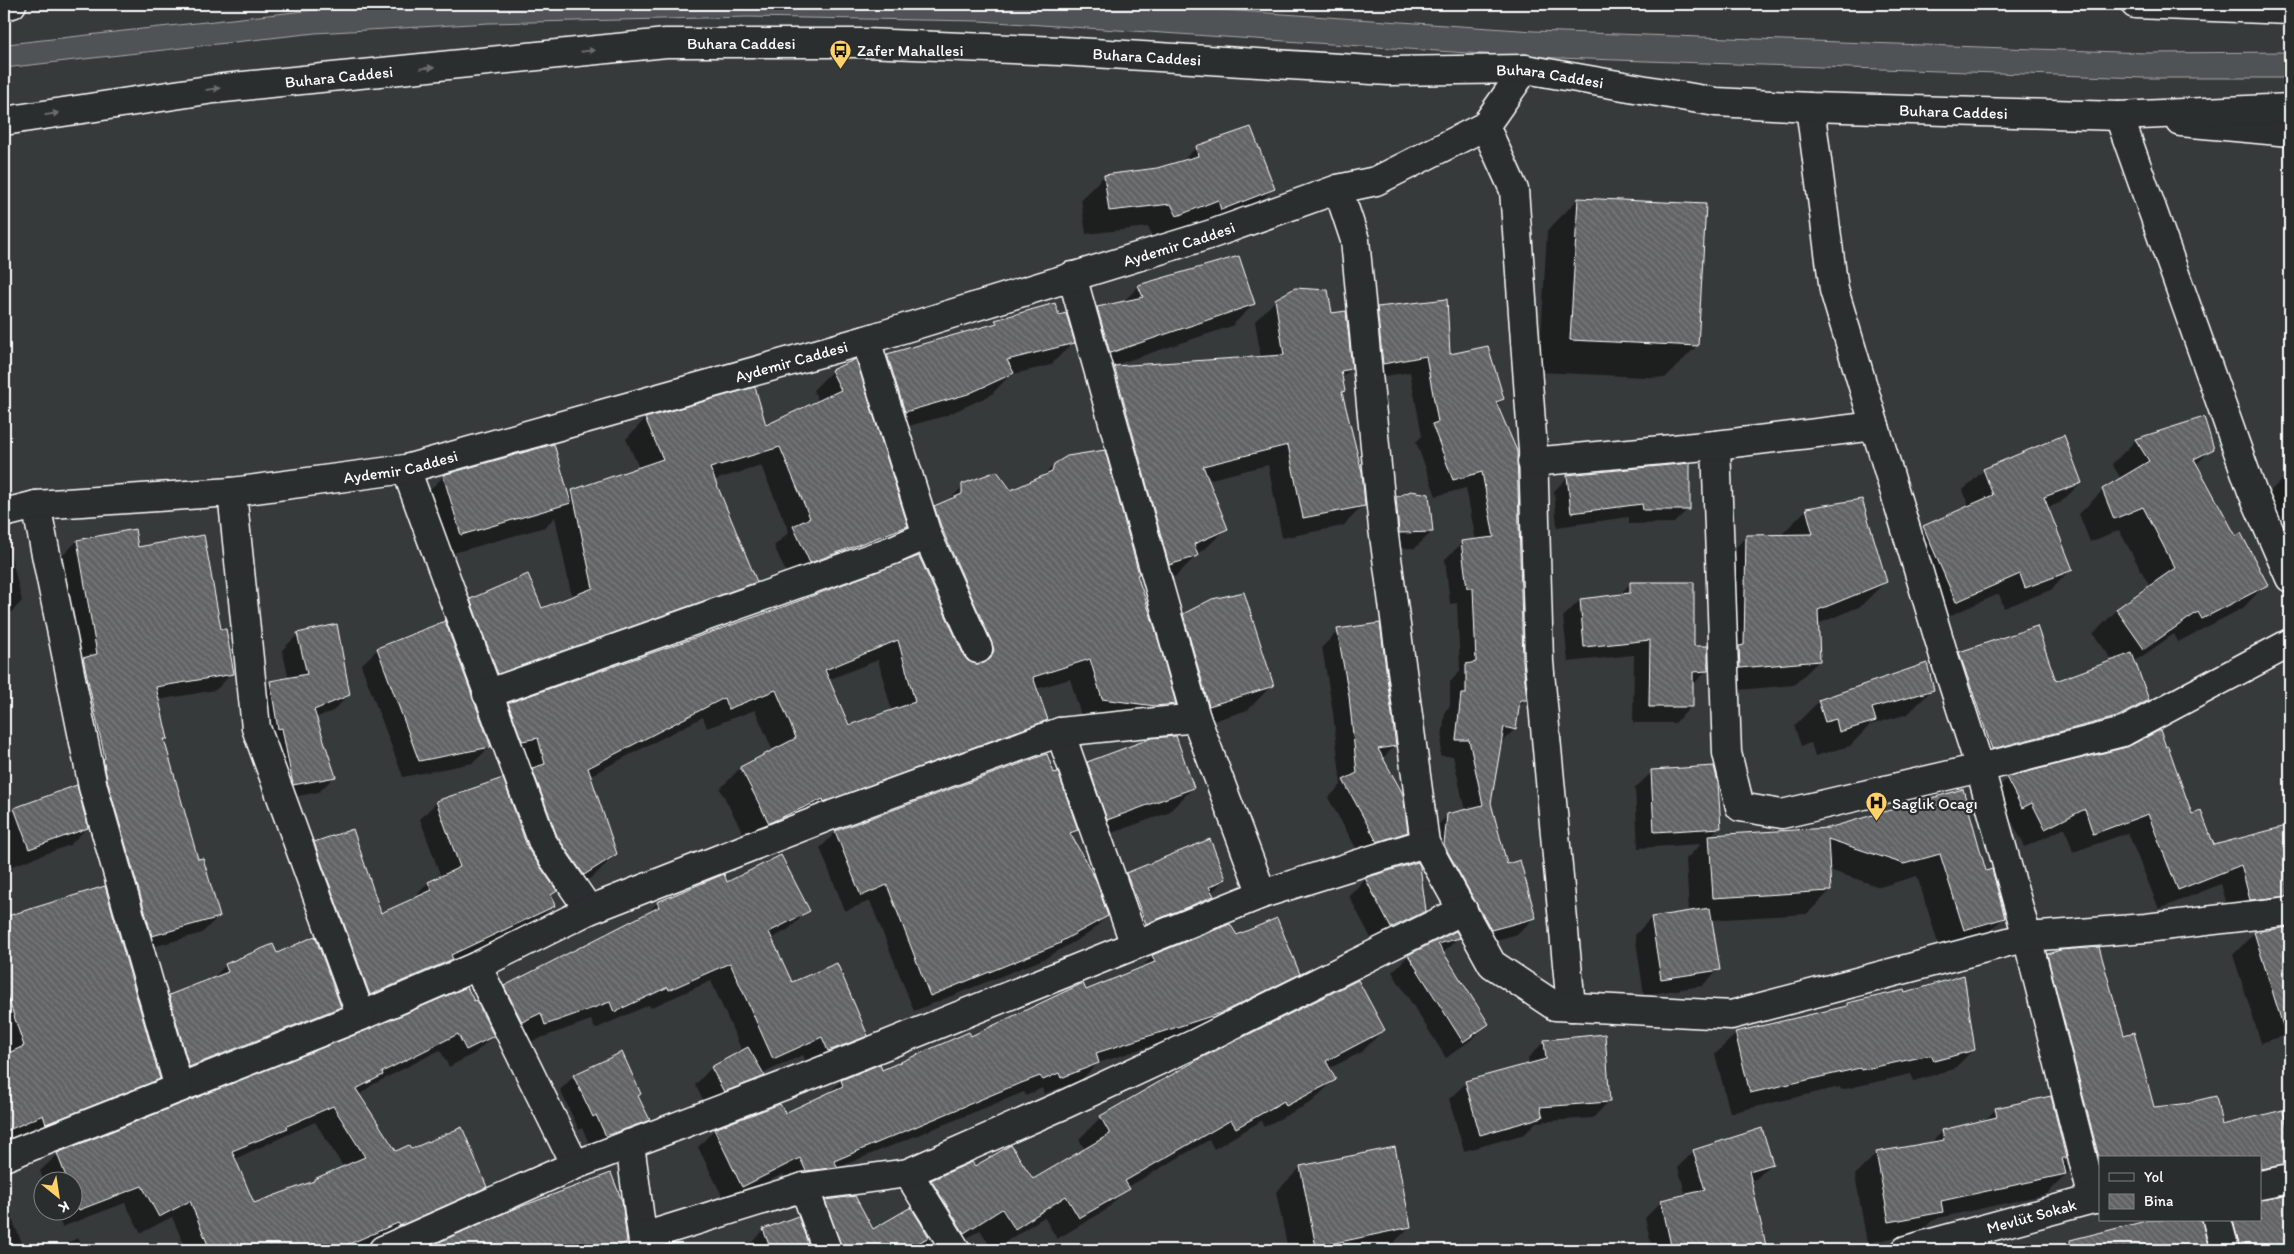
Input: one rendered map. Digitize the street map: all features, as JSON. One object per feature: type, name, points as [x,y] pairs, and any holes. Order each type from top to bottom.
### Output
[{"type":"main road","points":[[4,6],[12,4]]},
{"type":"main road","points":[[2135,4],[2160,4]]},
{"type":"main road","points":[[2155,4],[2290,10]]},
{"type":"main road","name":"Buhara Caddesi","points":[[4,121],[214,89],[666,43],[865,43],[1080,52],[1389,71],[1525,69],[1716,102],[1810,107],[2119,116],[2290,132]]},
{"type":"main road","name":"Aydemir Caddesi","points":[[4,513],[36,505],[232,492],[406,469],[990,304],[1072,276],[1212,234],[1338,188],[1376,180],[1485,126],[1525,69]]},
{"type":"main road","points":[[1810,107],[1834,290],[1980,768],[2096,1199]]},
{"type":"main road","points":[[2290,108],[2119,116],[2252,491],[2290,578]]},
{"type":"main road","points":[[1485,126],[1514,190],[1532,462],[1539,662],[1571,1007]]},
{"type":"main road","points":[[1338,188],[1356,240],[1383,528],[1425,842],[1492,964],[1555,1006],[1731,1015],[2027,937],[2146,928],[2290,911]]},
{"type":"main road","points":[[1072,276],[1196,718],[1262,894]]},
{"type":"main road","points":[[866,340],[927,535],[978,649]]},
{"type":"main road","points":[[1532,462],[1716,445],[1875,426]]},
{"type":"main road","points":[[1716,445],[1727,753],[1740,807],[1782,814],[1980,768],[2123,732],[2290,643]]},
{"type":"main road","points":[[406,469],[543,843],[589,910]]},
{"type":"main road","points":[[232,492],[256,728],[361,1016]]},
{"type":"main road","points":[[36,505],[92,787],[178,1088]]},
{"type":"main road","points":[[487,694],[884,554],[927,535]]},
{"type":"main road","points":[[4,1157],[361,1016],[477,966],[589,910],[832,815],[1060,732],[1196,718]]},
{"type":"main road","points":[[1060,732],[1135,945]]},
{"type":"main road","points":[[384,1250],[575,1165],[809,1076],[1262,894],[1425,842]]},
{"type":"main road","points":[[630,1144],[644,1244],[804,1187],[908,1173],[1063,1106],[1183,1049],[1463,910]]},
{"type":"main road","points":[[477,966],[575,1165]]},
{"type":"main road","points":[[908,1173],[956,1250]]},
{"type":"main road","points":[[2262,1185],[2290,1179]]},
{"type":"main road","points":[[804,1187],[827,1250]]},
{"type":"main road","name":"Mevlüt Sokak","points":[[1919,1248],[2096,1199]]},
{"type":"main road","points":[[2218,1222],[2225,1250]]},
{"type":"shaded area","points":[[432,4],[1135,4],[1534,31],[2146,53],[2290,52],[2290,78],[2143,78],[1529,57],[980,21],[748,17],[489,23],[315,33],[4,68],[4,45],[7,44],[313,10]]},
{"type":"building","points":[[1251,127],[1275,189],[1221,210],[1218,200],[1177,216],[1171,204],[1109,211],[1104,175],[1157,168],[1198,156],[1196,146]]},
{"type":"building","points":[[1578,198],[1706,204],[1698,346],[1570,340]]},
{"type":"building","points":[[1239,256],[1255,304],[1110,353],[1097,307],[1143,297],[1138,285]]},
{"type":"building","points":[[1295,288],[1328,290],[1332,313],[1346,311],[1352,369],[1341,371],[1345,391],[1342,392],[1362,472],[1365,506],[1303,518],[1288,445],[1203,466],[1228,529],[1194,544],[1198,556],[1169,565],[1114,366],[1284,355],[1275,299]]},
{"type":"building","points":[[1447,299],[1450,354],[1488,346],[1504,399],[1496,402],[1517,451],[1523,662],[1527,700],[1520,700],[1516,730],[1504,727],[1491,803],[1507,864],[1520,860],[1536,918],[1491,930],[1444,845],[1447,814],[1483,805],[1469,740],[1456,740],[1461,694],[1466,694],[1466,664],[1476,662],[1473,588],[1467,588],[1461,541],[1494,537],[1482,472],[1453,480],[1432,424],[1438,422],[1426,356],[1383,364],[1377,307]]},
{"type":"building","points":[[1055,303],[1059,315],[1066,313],[1075,343],[1007,360],[1014,373],[968,394],[905,412],[887,354],[997,323],[995,320]]},
{"type":"building","points":[[856,359],[908,526],[810,563],[793,526],[810,518],[780,447],[710,468],[757,582],[498,674],[470,599],[528,574],[542,608],[593,588],[572,490],[663,459],[645,418],[755,387],[766,425],[841,390],[831,370]]},
{"type":"building","points":[[2204,417],[2214,449],[2194,459],[2236,536],[2241,533],[2268,585],[2202,619],[2198,612],[2144,649],[2116,609],[2175,568],[2143,507],[2114,519],[2102,489],[2149,461],[2135,439]]},
{"type":"building","points":[[2064,435],[2082,483],[2044,497],[2073,570],[2025,588],[2020,574],[1956,602],[1923,526],[1993,495],[1983,469]]},
{"type":"building","points":[[554,444],[571,503],[461,535],[443,475]]},
{"type":"building","points":[[1105,450],[1139,574],[1137,575],[1155,628],[1176,704],[1155,706],[1102,699],[1090,659],[1033,677],[1048,720],[824,802],[823,799],[769,823],[740,767],[796,738],[776,690],[728,709],[724,698],[588,768],[617,854],[584,875],[557,836],[532,768],[545,764],[538,738],[522,741],[508,703],[769,612],[919,556],[964,656],[968,661],[976,664],[984,663],[991,658],[994,650],[992,643],[942,529],[934,506],[962,494],[962,484],[997,471],[1011,490],[1052,472],[1054,464],[1067,456]],"holes":[[[898,640],[915,702],[849,725],[825,670]]]},
{"type":"building","points":[[1690,463],[1690,510],[1643,510],[1642,504],[1571,513],[1567,475]]},
{"type":"building","points":[[1411,491],[1429,494],[1433,532],[1399,533],[1396,497]]},
{"type":"building","points":[[1862,499],[1887,582],[1818,610],[1820,661],[1740,668],[1739,646],[1744,645],[1746,535],[1813,534],[1806,508]]},
{"type":"building","points":[[135,529],[138,547],[204,535],[221,629],[226,629],[234,674],[156,687],[168,739],[164,739],[198,859],[203,858],[220,917],[152,936],[108,783],[103,759],[105,758],[83,658],[97,654],[77,540]]},
{"type":"building","points":[[1630,582],[1694,582],[1694,646],[1708,646],[1708,671],[1693,672],[1693,707],[1649,707],[1650,640],[1584,647],[1580,599],[1630,593]]},
{"type":"building","points":[[1244,592],[1274,686],[1209,706],[1183,614],[1212,599]]},
{"type":"building","points":[[445,621],[491,747],[419,761],[377,648]]},
{"type":"building","points":[[1380,623],[1396,746],[1378,749],[1403,794],[1408,832],[1377,842],[1343,780],[1357,773],[1349,696],[1337,629]]},
{"type":"building","points":[[337,624],[350,695],[314,710],[336,777],[293,785],[282,728],[278,729],[270,681],[307,674],[297,633]]},
{"type":"building","points":[[2037,626],[2056,681],[2132,653],[2149,700],[2117,717],[1992,749],[1959,652]]},
{"type":"building","points":[[1927,663],[1934,690],[1872,708],[1876,721],[1839,732],[1836,719],[1825,722],[1818,700]]},
{"type":"building","points":[[2160,730],[2166,747],[2168,746],[2192,814],[2201,811],[2214,845],[2290,825],[2290,896],[2250,900],[2241,865],[2178,890],[2148,814],[2093,834],[2085,809],[2045,829],[2032,803],[2022,808],[2006,777],[2127,747]]},
{"type":"building","points":[[1176,736],[1194,788],[1107,820],[1087,762],[1152,738]]},
{"type":"building","points":[[1047,754],[1054,773],[1058,772],[1078,830],[1070,833],[1096,880],[1108,916],[1061,943],[930,996],[887,885],[861,896],[835,831]]},
{"type":"building","points":[[1714,766],[1718,783],[1721,828],[1654,832],[1651,770]]},
{"type":"building","points":[[503,778],[528,849],[557,891],[551,895],[555,906],[451,955],[453,959],[370,995],[314,842],[353,829],[381,913],[432,890],[428,882],[460,867],[436,801]]},
{"type":"building","points":[[77,785],[88,828],[29,849],[14,808]]},
{"type":"building","points":[[1963,789],[1986,871],[1992,869],[2005,918],[1964,930],[1940,854],[1904,864],[1828,839],[1831,891],[1713,898],[1709,835],[1828,828]]},
{"type":"building","points":[[1210,839],[1226,879],[1209,887],[1214,896],[1146,924],[1126,873]]},
{"type":"building","points":[[781,855],[810,911],[769,932],[792,982],[837,963],[868,1036],[828,1051],[822,1037],[773,1059],[730,963],[669,990],[668,987],[614,1012],[610,1002],[545,1025],[541,1013],[522,1022],[504,986],[659,907],[657,902],[724,874],[727,882]]},
{"type":"building","points":[[1418,862],[1426,911],[1391,928],[1365,878]]},
{"type":"building","points":[[105,886],[160,1079],[46,1124],[43,1115],[4,1132],[4,1055],[24,1046],[4,986],[4,917]]},
{"type":"building","points":[[1710,908],[1720,970],[1661,979],[1651,917]]},
{"type":"building","points":[[1277,918],[1300,974],[1221,1013],[1096,1053],[1099,1063],[1061,1078],[1059,1073],[1043,1080],[1040,1076],[1008,1088],[834,1161],[838,1167],[806,1171],[800,1158],[742,1187],[714,1129],[780,1104],[785,1113],[843,1086],[841,1080],[880,1064],[882,1070],[969,1032],[971,1036],[1083,983],[1086,990],[1155,962],[1152,955],[1230,924],[1237,935]]},
{"type":"building","points":[[2290,927],[2290,1028],[2284,1029],[2254,932]]},
{"type":"building","points":[[1456,931],[1460,938],[1438,944],[1489,1024],[1463,1042],[1408,955]]},
{"type":"building","points":[[315,936],[341,1007],[189,1067],[169,995],[228,972],[225,964],[273,944],[277,953]]},
{"type":"building","points":[[2099,947],[2124,1035],[2134,1032],[2154,1107],[2182,1104],[2216,1096],[2222,1125],[2283,1110],[2290,1138],[2290,1164],[2262,1169],[2262,1156],[2099,1156],[2099,1158],[2047,954],[2061,950]]},
{"type":"building","points":[[1964,975],[1975,1050],[1934,1061],[1931,1055],[1861,1070],[1860,1068],[1750,1093],[1735,1032],[1847,1006],[1847,1003],[1904,990],[1905,993]]},
{"type":"building","points":[[1358,980],[1385,1030],[1326,1061],[1336,1080],[1286,1106],[1284,1101],[1236,1128],[1231,1120],[1125,1181],[1130,1189],[1079,1218],[1066,1196],[1015,1229],[1002,1209],[964,1233],[931,1180],[972,1162],[975,1166],[1011,1145],[1033,1179],[1110,1134],[1100,1116],[1199,1059]]},
{"type":"building","points":[[467,987],[474,1001],[476,1000],[494,1036],[466,1050],[458,1034],[382,1072],[383,1075],[356,1089],[396,1151],[409,1145],[411,1149],[462,1127],[487,1187],[400,1226],[398,1223],[335,1250],[210,1250],[190,1201],[159,1217],[142,1186],[82,1209],[82,1172],[64,1172],[57,1153],[367,1030]],"holes":[[[333,1106],[365,1157],[314,1179],[314,1181],[254,1203],[232,1151],[288,1128],[287,1126]]]},
{"type":"building","points":[[1605,1034],[1610,1102],[1540,1107],[1543,1117],[1480,1135],[1465,1081],[1546,1059],[1544,1040]]},
{"type":"building","points":[[748,1047],[765,1076],[724,1092],[711,1067]]},
{"type":"building","points":[[622,1052],[641,1094],[638,1096],[650,1120],[606,1136],[596,1115],[593,1117],[573,1075]]},
{"type":"building","points":[[2051,1096],[2066,1158],[2062,1158],[2066,1174],[1941,1201],[1943,1212],[1889,1222],[1876,1152],[1944,1140],[1942,1130],[1997,1117],[1995,1108]]},
{"type":"building","points":[[1762,1128],[1773,1164],[1749,1171],[1767,1250],[1672,1250],[1661,1200],[1705,1190],[1693,1150]]},
{"type":"building","points":[[1395,1147],[1411,1227],[1316,1247],[1300,1166]]},
{"type":"building","points":[[611,1173],[622,1201],[627,1242],[611,1250],[441,1250],[437,1243],[509,1211]]},
{"type":"building","points":[[2290,1195],[2290,1250],[2240,1250],[2233,1222],[2262,1222],[2262,1200]]},
{"type":"building","points":[[855,1196],[873,1229],[911,1207],[929,1237],[906,1250],[842,1250],[825,1200]]},
{"type":"building","points":[[798,1216],[809,1246],[797,1250],[771,1250],[763,1229]]},
{"type":"building","points":[[2142,1222],[2202,1222],[2209,1250],[2071,1250],[2070,1240]]},
{"type":"place","name":"Zafer Mahallesi","points":[[841,69]]},
{"type":"place","name":"Saglık Ocagı","points":[[1876,822]]}]
